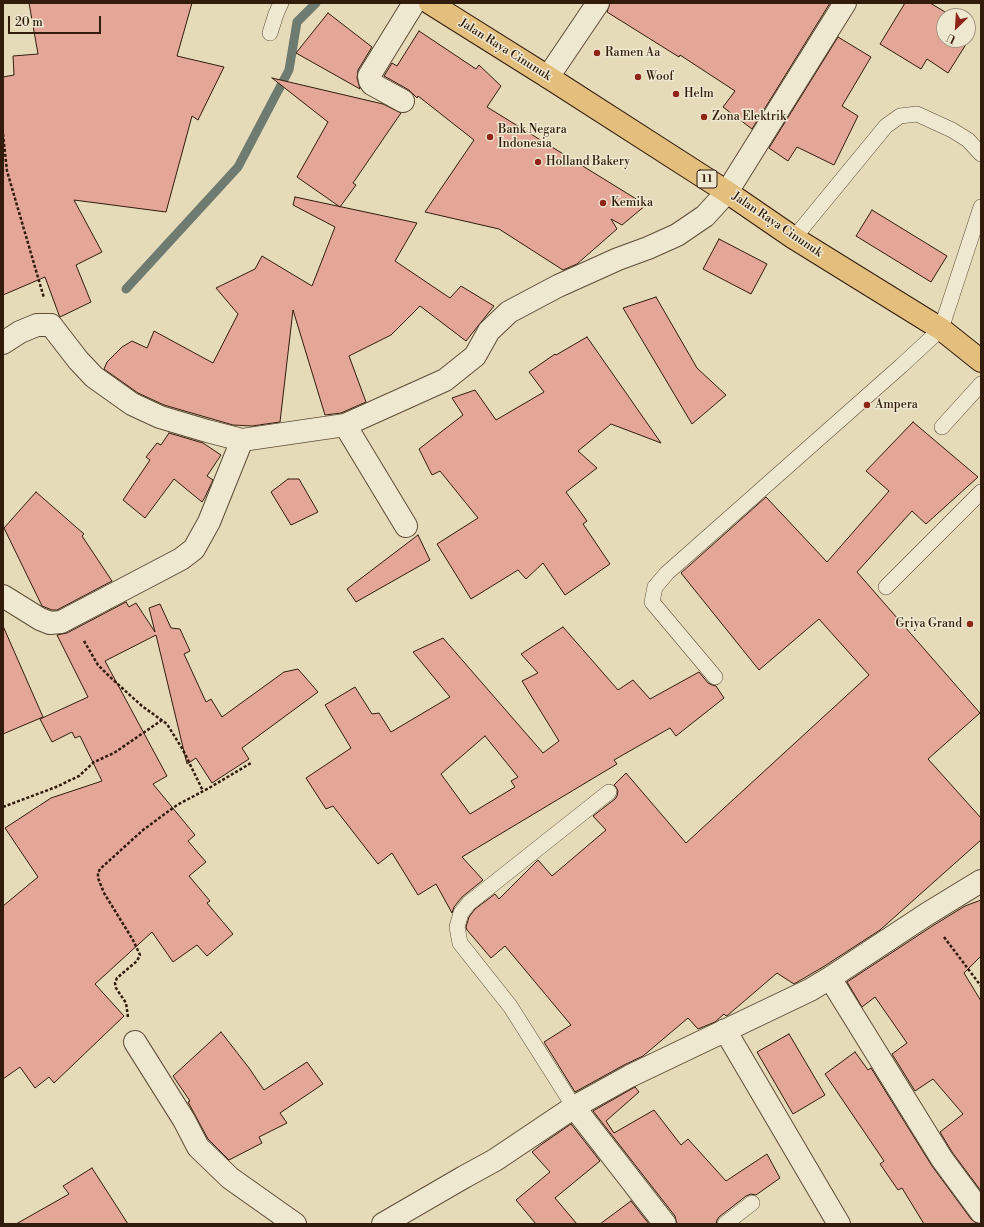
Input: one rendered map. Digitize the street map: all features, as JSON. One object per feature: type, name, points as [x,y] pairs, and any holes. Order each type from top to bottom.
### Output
[{"type":"highway","name":"Jalan Raya Cinunuk","points":[[430,3],[727,192],[794,238],[941,329],[981,360]]},
{"type":"street","points":[[402,101],[372,84],[369,76],[414,3]]},
{"type":"street","points":[[548,77],[598,3]]},
{"type":"street","points":[[3,343],[20,332],[37,325],[52,325],[78,360],[94,377],[132,404],[160,417],[242,440],[345,425],[445,380],[475,356],[489,331],[509,312],[558,286],[677,235],[705,216],[727,192],[845,3]]},
{"type":"street","points":[[345,425],[406,526]]},
{"type":"street","points":[[3,596],[40,620],[50,623],[61,622],[181,559],[194,549],[209,522],[242,440]]},
{"type":"street","points":[[383,1224],[464,1176],[495,1160],[574,1107],[630,1076],[810,990],[981,881]]},
{"type":"street","points":[[830,978],[942,1159],[981,1212]]},
{"type":"street","points":[[725,1030],[839,1224]]},
{"type":"street","points":[[135,1042],[184,1120],[198,1147],[230,1178],[295,1224]]},
{"type":"street","points":[[574,1107],[665,1224]]},
{"type":"lane","points":[[270,33],[276,14],[282,3]]},
{"type":"lane","points":[[794,238],[886,126],[900,116],[916,114],[952,130],[968,140],[981,154]]},
{"type":"lane","points":[[716,677],[652,602],[655,587],[667,573],[941,329],[981,207]]},
{"type":"lane","points":[[942,427],[981,384]]},
{"type":"lane","points":[[886,587],[981,492]]},
{"type":"lane","points":[[574,1107],[510,1006],[460,942],[457,927],[461,912],[469,903],[609,792]]},
{"type":"lane","points":[[725,1224],[752,1203]]},
{"type":"path","points":[[3,134],[9,178],[52,325]]},
{"type":"path","points":[[70,617],[98,665],[142,706],[167,724],[183,750],[203,791]]},
{"type":"path","points":[[3,808],[56,787],[79,776],[94,762],[114,753],[162,720]]},
{"type":"path","points":[[135,1042],[128,1026],[126,1003],[116,988],[115,983],[117,978],[137,961],[140,955],[133,940],[104,893],[98,878],[100,868],[143,830],[177,805],[251,763]]},
{"type":"path","points":[[927,914],[981,986]]},
{"type":"building","points":[[29,3],[192,3],[177,56],[224,67],[198,120],[192,116],[166,212],[74,200],[102,252],[76,265],[91,302],[60,317],[45,277],[3,295],[3,77],[14,75],[13,56],[38,54]]},
{"type":"building","points":[[610,3],[830,3],[752,129],[723,107],[735,91],[680,55],[679,57],[607,12]]},
{"type":"building","points":[[905,3],[930,3],[938,8],[936,8],[936,48],[964,48],[948,73],[927,59],[921,69],[880,44]]},
{"type":"building","points":[[328,13],[372,47],[358,70],[357,78],[360,89],[296,53]]},
{"type":"building","points":[[419,31],[476,69],[479,65],[501,86],[487,107],[646,205],[622,225],[611,219],[617,229],[577,264],[563,270],[499,229],[425,212],[474,140],[418,96],[417,98],[409,90],[384,76],[392,63],[397,66]]},
{"type":"building","points":[[838,37],[871,57],[842,106],[858,116],[834,165],[797,147],[788,161],[769,148]]},
{"type":"building","points":[[272,78],[383,104],[401,113],[353,183],[356,185],[340,207],[297,177],[328,122]]},
{"type":"building","points":[[295,197],[417,223],[395,261],[450,298],[461,286],[494,306],[466,341],[420,306],[391,335],[349,356],[366,402],[341,413],[325,415],[293,310],[280,422],[252,426],[233,425],[164,405],[138,393],[104,369],[107,362],[122,347],[132,341],[147,348],[154,331],[213,363],[238,314],[216,288],[255,269],[262,256],[312,286],[335,227],[293,205]]},
{"type":"building","points":[[872,210],[947,256],[931,282],[856,236]]},
{"type":"building","points":[[719,239],[767,264],[751,294],[703,269]]},
{"type":"building","points":[[656,297],[697,368],[726,395],[692,424],[623,308]]},
{"type":"building","points":[[587,337],[661,443],[611,424],[578,451],[597,468],[566,492],[587,521],[583,524],[610,564],[565,595],[543,563],[526,579],[518,570],[471,599],[437,544],[478,518],[440,471],[432,475],[419,449],[463,415],[452,398],[475,390],[496,420],[544,392],[529,372],[555,354],[556,355]]},
{"type":"building","points":[[913,422],[978,477],[926,524],[912,511],[857,572],[980,713],[928,759],[981,818],[981,840],[880,930],[823,967],[794,984],[777,973],[728,1015],[726,1016],[724,1014],[715,1022],[698,1029],[688,1018],[643,1056],[575,1092],[544,1042],[571,1025],[505,946],[491,958],[467,930],[466,927],[469,917],[475,909],[495,894],[499,899],[538,860],[552,876],[606,830],[593,816],[615,799],[618,791],[614,785],[626,773],[686,843],[869,675],[819,619],[759,670],[681,573],[766,497],[827,562],[889,491],[866,471]]},
{"type":"building","points":[[169,433],[203,443],[221,455],[207,476],[213,480],[202,502],[174,479],[145,518],[123,500],[150,460],[146,457],[157,443],[161,445]]},
{"type":"building","points":[[288,479],[299,479],[318,512],[291,525],[271,492]]},
{"type":"building","points":[[36,492],[84,534],[82,536],[112,581],[57,610],[52,610],[42,606],[4,528]]},
{"type":"building","points":[[418,535],[430,560],[356,602],[347,589]]},
{"type":"building","points":[[126,602],[129,607],[136,603],[155,632],[149,608],[160,604],[171,628],[180,629],[190,651],[184,654],[206,702],[211,699],[222,717],[284,672],[298,669],[318,692],[242,748],[249,759],[212,783],[196,758],[187,764],[156,635],[105,661],[167,776],[153,784],[195,835],[188,841],[206,862],[189,876],[210,901],[207,903],[233,934],[207,956],[197,945],[173,962],[152,932],[95,984],[124,1016],[54,1083],[49,1077],[35,1088],[20,1067],[3,1079],[3,906],[38,877],[5,828],[51,798],[102,781],[80,736],[75,738],[72,732],[52,742],[40,719],[88,697],[57,635],[67,633]]},
{"type":"building","points":[[3,626],[43,717],[3,734]]},
{"type":"building","points":[[563,627],[618,690],[633,680],[650,699],[699,672],[708,683],[716,686],[724,698],[676,736],[670,728],[614,760],[617,764],[462,857],[483,880],[462,897],[454,907],[452,913],[436,884],[418,895],[392,853],[378,864],[333,806],[326,809],[306,778],[351,748],[325,705],[355,687],[372,714],[379,713],[391,732],[450,697],[413,652],[443,638],[543,753],[559,741],[522,681],[538,673],[521,654]],"holes":[[[485,736],[518,777],[511,781],[515,787],[470,814],[441,774]]]},
{"type":"building","points":[[981,900],[981,956],[964,973],[981,1001],[981,1191],[952,1152],[940,1132],[963,1114],[933,1079],[915,1091],[892,1054],[907,1043],[875,997],[862,1007],[847,982],[965,906]]},
{"type":"building","points":[[221,1032],[264,1090],[307,1062],[323,1084],[280,1113],[287,1123],[259,1137],[262,1143],[229,1160],[208,1139],[188,1102],[190,1101],[173,1076]]},
{"type":"building","points":[[789,1034],[825,1095],[793,1114],[757,1052]]},
{"type":"building","points":[[855,1052],[868,1070],[871,1068],[932,1166],[971,1219],[979,1224],[924,1224],[902,1188],[898,1190],[880,1164],[884,1161],[825,1074]]},
{"type":"building","points":[[635,1087],[639,1092],[606,1121],[614,1133],[654,1110],[681,1145],[688,1139],[726,1181],[767,1154],[780,1178],[756,1195],[751,1194],[746,1196],[719,1217],[716,1224],[677,1224],[675,1216],[593,1111]]},
{"type":"building","points":[[571,1124],[600,1161],[555,1198],[577,1224],[536,1224],[516,1200],[550,1172],[532,1152]]},
{"type":"building","points":[[92,1168],[128,1224],[16,1224],[69,1194],[63,1186]]},
{"type":"building","points":[[631,1201],[649,1224],[600,1224]]},
{"type":"waterway","points":[[126,289],[238,167],[289,70],[297,22],[316,3]]},
{"type":"place","name":"Ramen Aa","points":[[597,53]]},
{"type":"place","name":"Woof","points":[[638,77]]},
{"type":"place","name":"Helm","points":[[676,94]]},
{"type":"place","name":"Zona Elektrik","points":[[704,117]]},
{"type":"place","name":"Bank Negara Indonesia","points":[[490,137]]},
{"type":"place","name":"Holland Bakery","points":[[538,162]]},
{"type":"place","name":"Kemika","points":[[603,203]]},
{"type":"place","name":"Ampera","points":[[867,405]]},
{"type":"place","name":"Griya Grand","points":[[970,624]]}]
